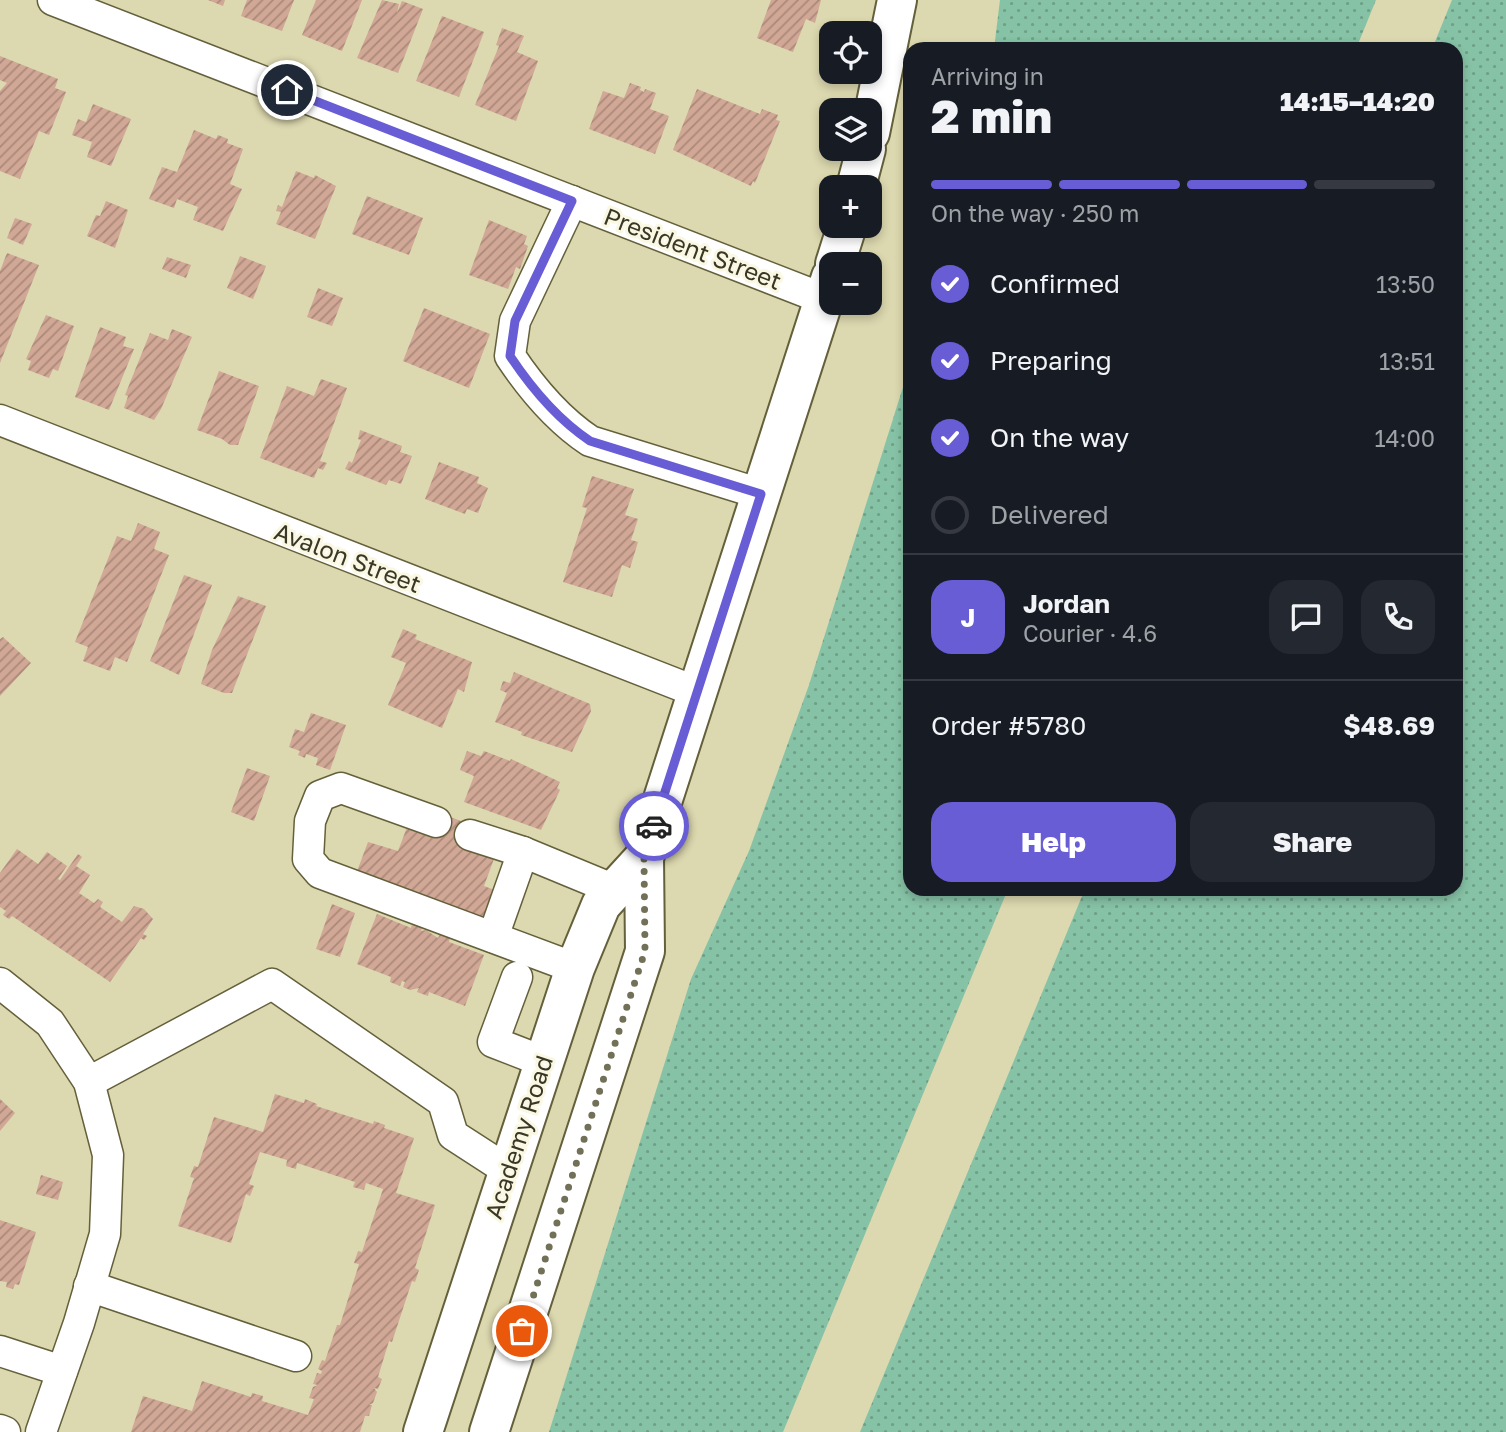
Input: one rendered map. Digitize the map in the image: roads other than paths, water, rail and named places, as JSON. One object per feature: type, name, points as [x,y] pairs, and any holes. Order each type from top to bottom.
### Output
[{"type":"main road","points":[[877,98],[897,0]]},
{"type":"main road","name":"Academy Road","points":[[489,1432],[645,951],[644,859],[819,314]]},
{"type":"main road","name":"Academy Road","points":[[423,1432],[542,1061],[575,968],[601,905],[644,859]]},
{"type":"street","name":"President Street","points":[[53,0],[572,201],[819,277]]},
{"type":"street","points":[[572,201],[515,321],[510,356],[533,390],[573,429],[590,441],[761,494]]},
{"type":"street","name":"Avalon Street","points":[[0,420],[697,692]]},
{"type":"street","points":[[436,822],[341,788],[320,796],[310,821],[308,859],[320,873],[575,968]]},
{"type":"street","points":[[470,835],[523,852],[615,890]]},
{"type":"street","points":[[493,937],[523,852]]},
{"type":"street","points":[[517,977],[493,1042],[542,1061]]},
{"type":"street","points":[[0,983],[50,1023],[89,1082],[108,1155],[105,1234],[41,1432]]},
{"type":"street","points":[[89,1082],[272,984],[443,1102],[453,1135],[507,1170]]},
{"type":"street","points":[[89,1286],[296,1356]]},
{"type":"street","points":[[0,1351],[62,1371]]},
{"type":"street","points":[[0,1430],[5,1432]]}]
